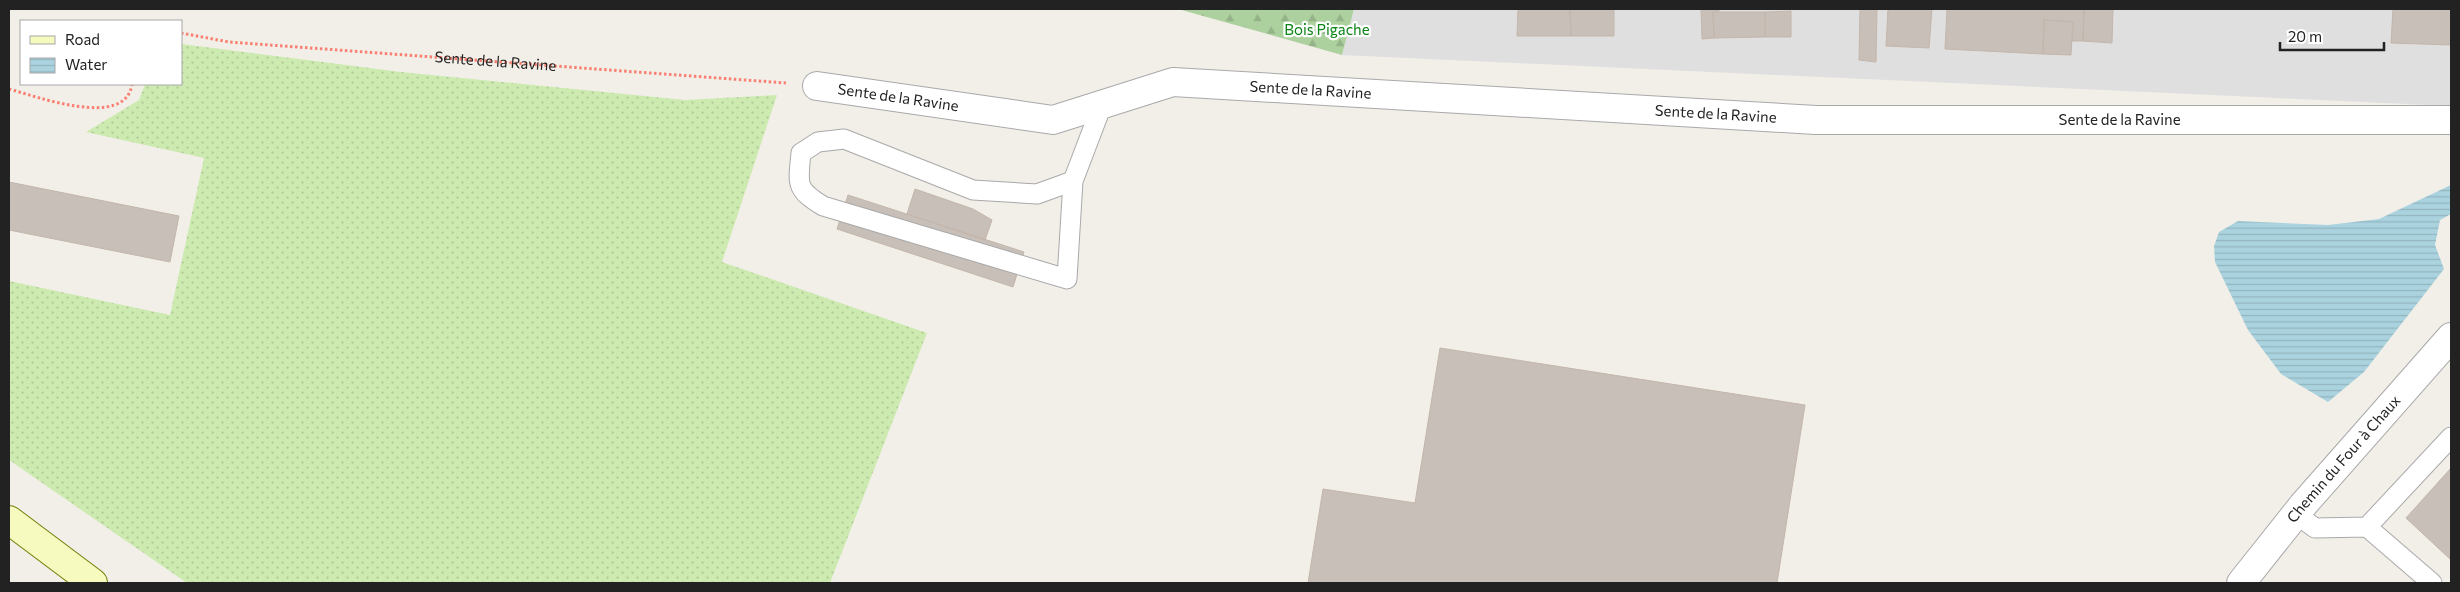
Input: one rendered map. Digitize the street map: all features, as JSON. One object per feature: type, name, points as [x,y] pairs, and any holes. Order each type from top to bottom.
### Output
[{"type":"main road","points":[[9,520],[93,583]]},
{"type":"street","name":"Sente de la Ravine","points":[[817,86],[1053,120],[1173,82],[1816,120],[2451,120]]},
{"type":"street","name":"Chemin du Four à Chaux","points":[[2241,583],[2296,514],[2451,337]]},
{"type":"lane","points":[[1073,181],[1037,194],[974,190],[844,139],[818,142],[801,153],[798,180],[804,194],[823,206],[1067,279],[1073,181],[1102,105]]},
{"type":"lane","points":[[2367,527],[2451,437]]},
{"type":"lane","points":[[2296,514],[2315,528],[2367,527],[2432,583]]},
{"type":"path","name":"Sente de la Ravine","points":[[182,33],[230,42],[817,86]]},
{"type":"path","points":[[9,89],[83,108],[116,105],[131,91],[132,85]]},
{"type":"shaded area","points":[[1354,9],[2451,9],[2451,106],[1342,55]]},
{"type":"green space","name":"Bois Pigache","points":[[1178,9],[1354,9],[1342,55]]},
{"type":"green space","points":[[182,44],[401,72],[685,100],[777,95],[722,262],[927,333],[830,583],[187,583],[9,460],[9,281],[170,315],[204,158],[86,132],[139,100],[145,85],[182,85]]},
{"type":"water","points":[[2451,185],[2451,214],[2440,220],[2435,245],[2444,269],[2364,372],[2328,402],[2281,374],[2248,330],[2215,262],[2214,246],[2219,232],[2238,221],[2328,225],[2379,219]]},
{"type":"building","points":[[1518,9],[1570,9],[1571,36],[1517,36]]},
{"type":"building","points":[[1570,9],[1614,9],[1614,36],[1571,36]]},
{"type":"building","points":[[1701,9],[1719,9],[1719,11],[1713,12],[1714,38],[1702,39]]},
{"type":"building","points":[[1860,9],[1877,9],[1876,62],[1859,60]]},
{"type":"building","points":[[1888,9],[1932,9],[1929,48],[1886,46]]},
{"type":"building","points":[[1947,9],[2084,9],[2083,41],[2072,41],[2073,22],[2044,20],[2043,54],[1945,49]]},
{"type":"building","points":[[2084,9],[2113,9],[2112,43],[2083,41]]},
{"type":"building","points":[[2393,9],[2451,9],[2451,45],[2391,43]]},
{"type":"building","points":[[1791,11],[1791,37],[1765,37],[1765,12]]},
{"type":"building","points":[[1713,12],[1765,12],[1765,37],[1714,38]]},
{"type":"building","points":[[2044,20],[2073,22],[2071,55],[2043,54]]},
{"type":"building","points":[[9,182],[179,216],[170,262],[9,230]]},
{"type":"building","points":[[915,189],[973,209],[992,220],[985,240],[907,214]]},
{"type":"building","points":[[848,195],[1024,252],[1013,287],[837,229]]},
{"type":"building","points":[[1440,348],[1805,405],[1777,583],[1308,583],[1323,489],[1415,503]]},
{"type":"building","points":[[2451,468],[2451,560],[2406,518]]}]
